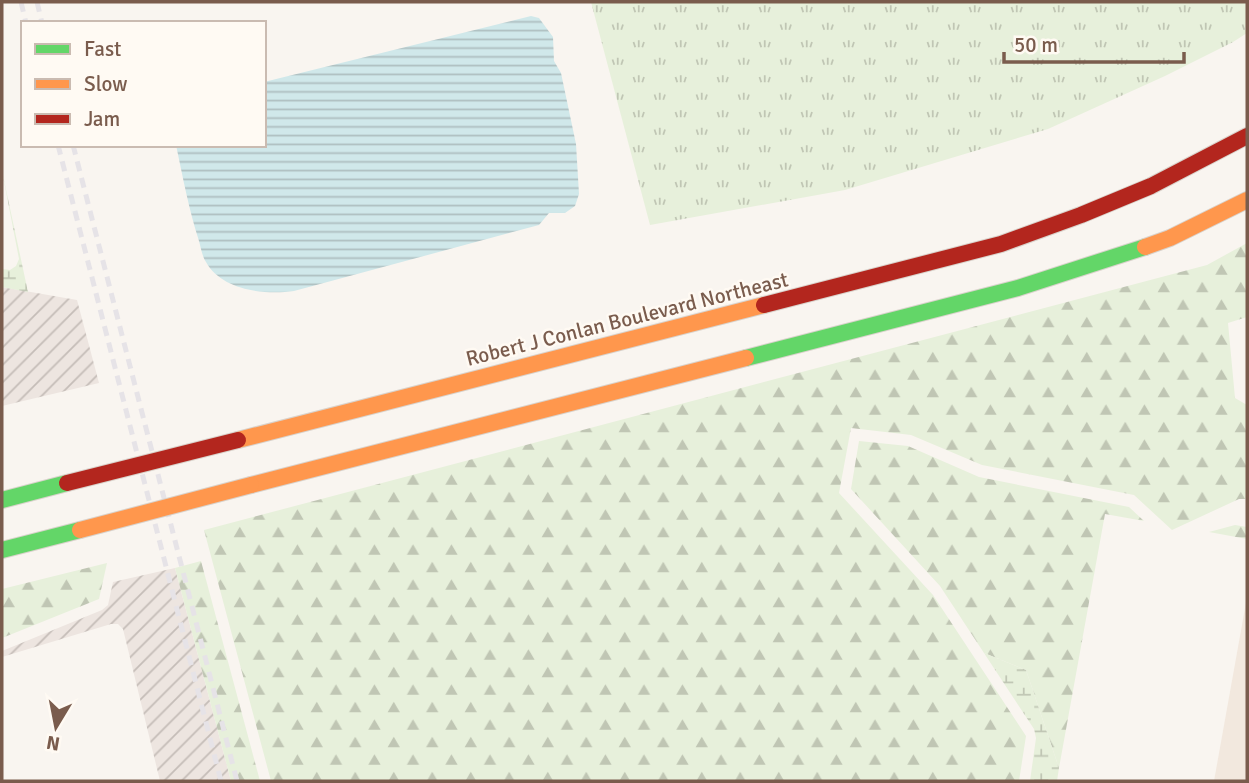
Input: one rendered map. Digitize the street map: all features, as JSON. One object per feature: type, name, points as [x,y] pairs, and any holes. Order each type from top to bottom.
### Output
[{"type":"main road","name":"Robert J Conlan Boulevard Northeast","points":[[2,500],[1000,244],[1082,215],[1151,186],[1247,136]]},
{"type":"main road","points":[[2,550],[1018,288],[1170,238],[1247,200]]},
{"type":"shaded area","points":[[2,287],[77,300],[99,383],[2,406]]},
{"type":"shaded area","points":[[175,568],[231,781],[160,781],[123,629],[118,624],[2,657],[2,651],[102,610],[108,605],[113,582]]},
{"type":"shaded area","points":[[1247,597],[1247,781],[1214,781]]},
{"type":"green space","points":[[591,2],[1247,2],[1247,33],[1165,76],[1048,129],[845,190],[650,225]]},
{"type":"green space","points":[[2,171],[28,292],[2,287],[2,269],[10,270],[16,266],[19,259]]},
{"type":"green space","points":[[1247,243],[1247,317],[1228,323],[1235,398],[1247,405],[1247,499],[1239,499],[1172,530],[1134,495],[982,465],[911,435],[851,428],[839,493],[933,595],[1026,736],[1019,781],[271,781],[204,530],[1207,265]]},
{"type":"green space","points":[[859,441],[908,446],[979,477],[1129,507],[1144,521],[1105,514],[1059,768],[1026,670],[984,653],[940,586],[851,489]]},
{"type":"green space","points":[[1235,525],[1247,527],[1247,539],[1209,532]]},
{"type":"green space","points":[[201,561],[260,781],[231,781],[175,568]]},
{"type":"green space","points":[[107,563],[99,599],[2,638],[2,589]]},
{"type":"green space","points":[[984,653],[1026,670],[1059,768],[1057,781],[1030,781],[1036,738],[1034,729]]},
{"type":"water","points":[[531,16],[539,18],[553,37],[554,61],[561,73],[576,144],[579,194],[575,206],[565,213],[549,213],[539,225],[294,291],[258,291],[233,285],[213,272],[205,260],[189,206],[176,147],[266,147],[266,82]]},
{"type":"railway","points":[[21,2],[26,21]]},
{"type":"railway","points":[[37,2],[42,21]]},
{"type":"railway","points":[[59,147],[221,781]]},
{"type":"railway","points":[[74,147],[237,781]]},
{"type":"traffic: fast","points":[[746,358],[1018,288],[1145,247]]},
{"type":"traffic: fast","points":[[2,500],[67,483]]},
{"type":"traffic: fast","points":[[2,550],[80,530]]},
{"type":"traffic: slow","points":[[1145,247],[1170,238],[1247,200]]},
{"type":"traffic: slow","points":[[238,440],[764,305]]},
{"type":"traffic: slow","points":[[251,485],[746,358]]},
{"type":"traffic: slow","points":[[80,530],[251,485]]},
{"type":"traffic: jam","points":[[764,305],[1001,244],[1151,186],[1247,136]]},
{"type":"traffic: jam","points":[[67,483],[238,440]]}]
